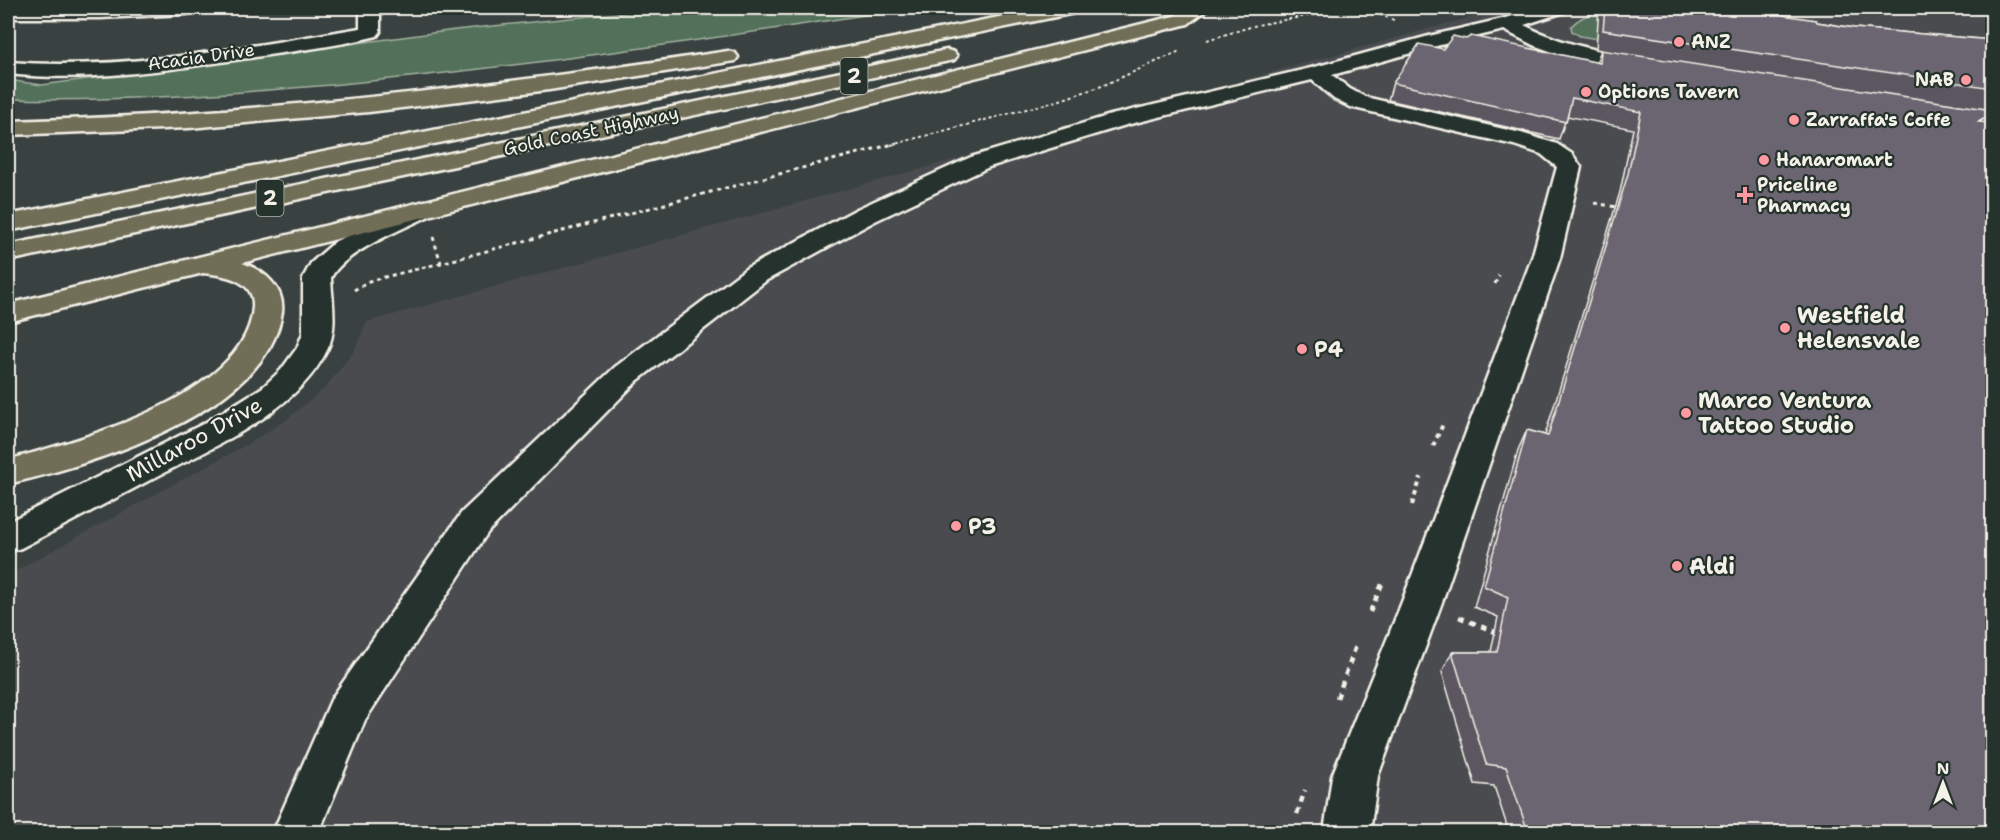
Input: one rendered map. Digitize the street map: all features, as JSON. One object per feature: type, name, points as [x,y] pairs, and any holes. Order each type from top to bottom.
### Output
[{"type":"highway","points":[[8,128],[150,124],[375,106],[703,61],[1017,8]]},
{"type":"highway","name":"Gold Coast Highway","points":[[8,224],[1070,8]]},
{"type":"highway","points":[[989,47],[1175,8]]},
{"type":"highway","points":[[8,313],[1181,20],[1199,8]]},
{"type":"highway","name":"Gold Coast Highway","points":[[8,253],[966,52]]},
{"type":"highway","points":[[8,472],[114,439],[169,416],[212,390],[246,360],[262,331],[267,312],[267,298],[262,288],[246,274],[223,266],[184,268]]},
{"type":"street","points":[[8,12],[100,12],[186,8]]},
{"type":"street","name":"Acacia Drive","points":[[8,68],[69,71],[123,68],[370,32],[370,8]]},
{"type":"street","points":[[296,832],[347,711],[475,522],[626,374],[757,274],[866,215],[980,162],[1119,120],[1316,73],[1436,40],[1507,24],[1557,8]]},
{"type":"street","points":[[1507,24],[1534,40],[1568,52],[1659,69]]},
{"type":"street","points":[[1316,73],[1342,94],[1358,102],[1530,143],[1549,149],[1563,159],[1569,167],[1546,258],[1422,602],[1355,776],[1347,832]]},
{"type":"street","name":"Millaroo Drive","points":[[8,538],[215,432],[268,399],[292,377],[312,350],[319,324],[317,278],[325,264],[361,238],[424,209]]},
{"type":"path","points":[[1363,8],[1401,23]]},
{"type":"path","points":[[1433,446],[1445,420]]},
{"type":"path","points":[[1411,509],[1421,477]]},
{"type":"path","points":[[1370,612],[1385,578]]},
{"type":"path","points":[[1335,701],[1358,643]]},
{"type":"shaded area","name":"Westfield Helensvale","points":[[1504,8],[1992,8],[1992,832],[8,832],[8,575],[253,441],[286,420],[325,388],[354,351],[367,322]]},
{"type":"green space","points":[[667,8],[910,8],[621,51],[404,78],[170,96],[8,99],[8,80],[42,85],[455,30]]},
{"type":"green space","points":[[1599,13],[1604,40],[1580,36],[1572,31],[1571,27],[1580,19]]},
{"type":"building","points":[[1605,8],[1747,8],[1854,28],[1992,40],[1992,88],[1603,30]]},
{"type":"building","name":"Westfield Helensvale","points":[[1453,36],[1466,39],[1471,36],[1600,63],[1601,50],[1992,110],[1992,115],[1978,122],[1992,123],[1992,832],[1528,832],[1506,767],[1486,764],[1452,652],[1497,652],[1508,597],[1484,586],[1527,430],[1548,436],[1628,174],[1641,112],[1572,98],[1566,122],[1393,83],[1419,44],[1443,49]]},
{"type":"place","name":"ANZ","points":[[1679,42]]},
{"type":"place","name":"NAB","points":[[1966,80]]},
{"type":"place","name":"Options Tavern","points":[[1586,92]]},
{"type":"place","name":"Zarraffa's Coffe","points":[[1794,120]]},
{"type":"place","name":"Hanaromart","points":[[1764,160]]},
{"type":"place","name":"Priceline Pharmacy","points":[[1745,195]]},
{"type":"place","name":"Westfield Helensvale","points":[[1785,328]]},
{"type":"place","name":"P4","points":[[1302,349]]},
{"type":"place","name":"Marco Ventura Tattoo Studio","points":[[1686,413]]},
{"type":"place","name":"P3","points":[[956,526]]},
{"type":"place","name":"Aldi","points":[[1677,566]]}]
